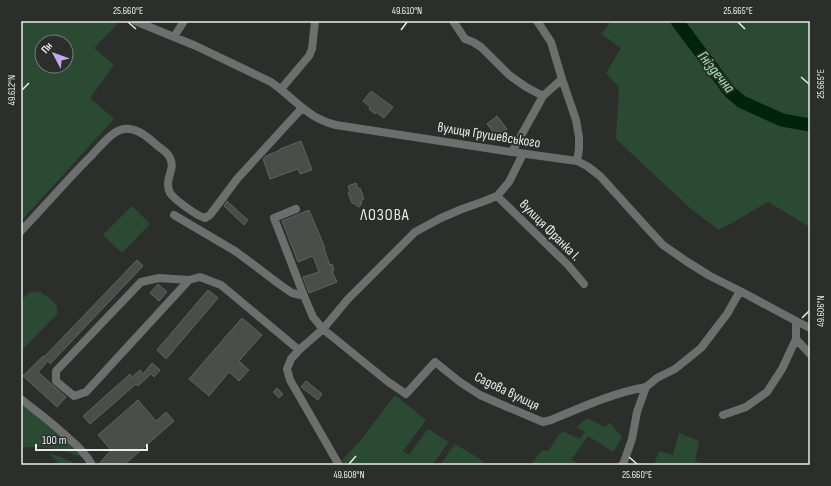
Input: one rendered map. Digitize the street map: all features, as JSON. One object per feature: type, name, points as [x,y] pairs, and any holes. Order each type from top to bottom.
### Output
[{"type":"street","name":"вулиця Грушевського","points":[[135,21],[260,76],[281,89],[302,108],[325,122],[336,125],[577,162],[587,166],[600,176],[663,244],[686,261],[710,276],[810,328]]},
{"type":"street","points":[[174,37],[184,21]]},
{"type":"street","points":[[281,89],[309,56],[312,49],[315,21]]},
{"type":"street","points":[[453,21],[465,39],[481,47],[509,75],[526,87],[543,96]]},
{"type":"street","points":[[537,21],[551,42],[576,120],[579,138],[577,162]]},
{"type":"street","points":[[512,152],[543,96],[562,79]]},
{"type":"street","points":[[21,231],[76,170],[106,140],[117,131],[127,129],[138,131],[166,153],[172,164],[168,183],[170,193],[200,217],[205,218],[210,215],[237,179],[302,108]]},
{"type":"street","points":[[339,465],[290,380],[287,369],[291,359],[324,328],[348,299],[415,232],[441,218],[497,196],[509,182],[523,154]]},
{"type":"street","name":"вулиця Франка І.","points":[[497,196],[568,265],[584,284]]},
{"type":"street","points":[[296,209],[274,218],[313,317],[324,328]]},
{"type":"street","points":[[174,215],[235,251],[292,293],[304,296]]},
{"type":"street","points":[[189,280],[86,392],[74,396],[56,380],[56,371],[141,282],[159,278],[189,280],[200,277],[221,285],[299,350]]},
{"type":"street","points":[[622,465],[632,439],[637,412],[646,387],[657,378],[675,369],[700,348],[727,314],[740,291]]},
{"type":"street","points":[[723,416],[746,407],[767,392],[782,369],[796,339],[796,321]]},
{"type":"street","name":"Садова вулиця","points":[[324,328],[387,381],[406,394],[435,362],[460,382],[480,394],[542,422],[551,420],[603,399],[646,387]]},
{"type":"street","points":[[796,339],[810,354]]},
{"type":"street","points":[[21,399],[78,447],[92,465]]},
{"type":"green space","points":[[21,21],[120,21],[94,48],[114,65],[90,98],[114,119],[21,221]]},
{"type":"green space","points":[[611,21],[810,21],[810,227],[768,202],[719,230],[691,209],[616,139],[619,87],[606,73],[621,48],[601,34]]},
{"type":"green space","points":[[132,206],[150,224],[122,253],[103,235]]},
{"type":"green space","points":[[38,291],[54,302],[57,307],[57,314],[21,351],[21,301],[29,293]]},
{"type":"green space","points":[[21,395],[46,413],[81,443],[95,463],[77,455],[60,450],[41,447],[21,448]]},
{"type":"green space","points":[[395,395],[426,420],[403,451],[409,455],[428,429],[449,442],[432,465],[344,465],[342,460],[360,441]]},
{"type":"green space","points":[[587,418],[605,427],[610,423],[622,437],[613,452],[588,436],[571,460],[576,462],[574,465],[531,465],[542,450],[548,451],[562,431],[580,439],[585,432],[577,427]]},
{"type":"green space","points":[[679,433],[699,441],[695,461],[706,465],[654,465],[659,451],[673,455]]},
{"type":"green space","points":[[455,444],[475,456],[487,465],[440,465]]},
{"type":"green space","points":[[48,453],[61,457],[78,465],[61,465]]},
{"type":"building","points":[[371,91],[393,107],[384,118],[376,112],[375,114],[363,101]]},
{"type":"building","points":[[497,116],[507,129],[497,137],[487,124]]},
{"type":"building","points":[[301,141],[312,170],[300,174],[298,169],[270,179],[263,159],[280,149]]},
{"type":"building","points":[[356,183],[358,189],[360,188],[364,199],[362,199],[359,207],[352,203],[348,193],[350,192],[348,186]]},
{"type":"building","points":[[227,201],[248,220],[244,225],[224,206]]},
{"type":"building","points":[[309,210],[325,248],[324,249],[330,265],[332,264],[334,270],[332,271],[337,282],[309,293],[303,277],[319,272],[313,256],[298,262],[282,221]]},
{"type":"building","points":[[137,260],[143,266],[50,364],[48,361],[38,372],[66,397],[57,407],[23,376],[43,356],[44,357]]},
{"type":"building","points":[[158,284],[167,292],[159,301],[150,293]]},
{"type":"building","points":[[208,290],[218,298],[166,359],[157,350]]},
{"type":"building","points":[[242,318],[262,335],[239,361],[249,370],[239,381],[229,372],[209,396],[189,379]]},
{"type":"building","points":[[152,363],[160,370],[154,377],[151,374],[138,386],[136,384],[90,424],[83,416],[130,374],[132,377],[140,370],[143,374]]},
{"type":"building","points":[[306,381],[322,394],[318,400],[301,387]]},
{"type":"building","points":[[277,388],[283,394],[279,398],[273,392]]},
{"type":"building","points":[[138,400],[156,421],[166,412],[174,421],[124,465],[98,465],[111,450],[98,435]]},
{"type":"waterway","name":"Гніздечна","points":[[677,21],[730,92],[742,102],[782,120],[810,125]]},
{"type":"district","name":"ЛОЗОВА","points":[[385,215]]}]
